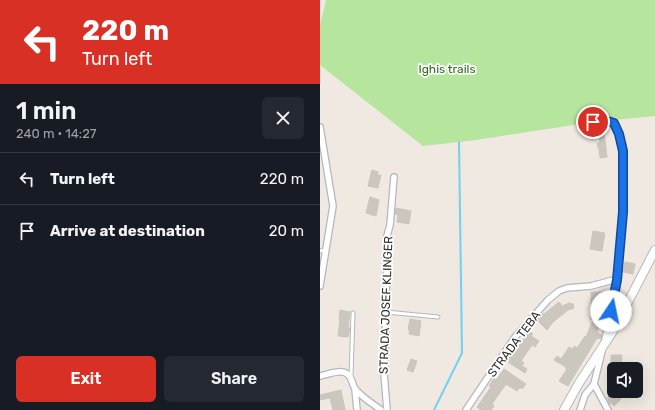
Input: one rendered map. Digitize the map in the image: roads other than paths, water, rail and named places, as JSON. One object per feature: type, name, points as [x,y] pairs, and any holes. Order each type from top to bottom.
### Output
[{"type":"street","points":[[580,410],[585,395],[594,384],[611,311],[617,280],[623,212],[623,151],[619,134],[614,123],[604,120],[584,125]]},
{"type":"street","points":[[320,127],[333,206],[323,251],[320,286]]},
{"type":"street","name":"STRADA JOSEF KLINGER","points":[[387,410],[384,373],[386,236],[390,225],[394,177]]},
{"type":"street","points":[[564,410],[579,383],[613,331],[655,250]]},
{"type":"street","name":"STRADA TEBA","points":[[466,410],[516,337],[548,300],[559,291],[567,288],[590,286],[617,280]]},
{"type":"street","points":[[320,376],[340,371],[346,372],[351,377],[355,389],[357,410]]},
{"type":"street","points":[[594,384],[608,410]]},
{"type":"street","points":[[355,389],[365,399],[381,410]]},
{"type":"lane","points":[[386,312],[438,317]]},
{"type":"lane","points":[[351,377],[353,313]]},
{"type":"waterway","points":[[434,410],[462,353],[459,142]]},
{"type":"park label","name":"Ighis trails","points":[[447,69]]}]
